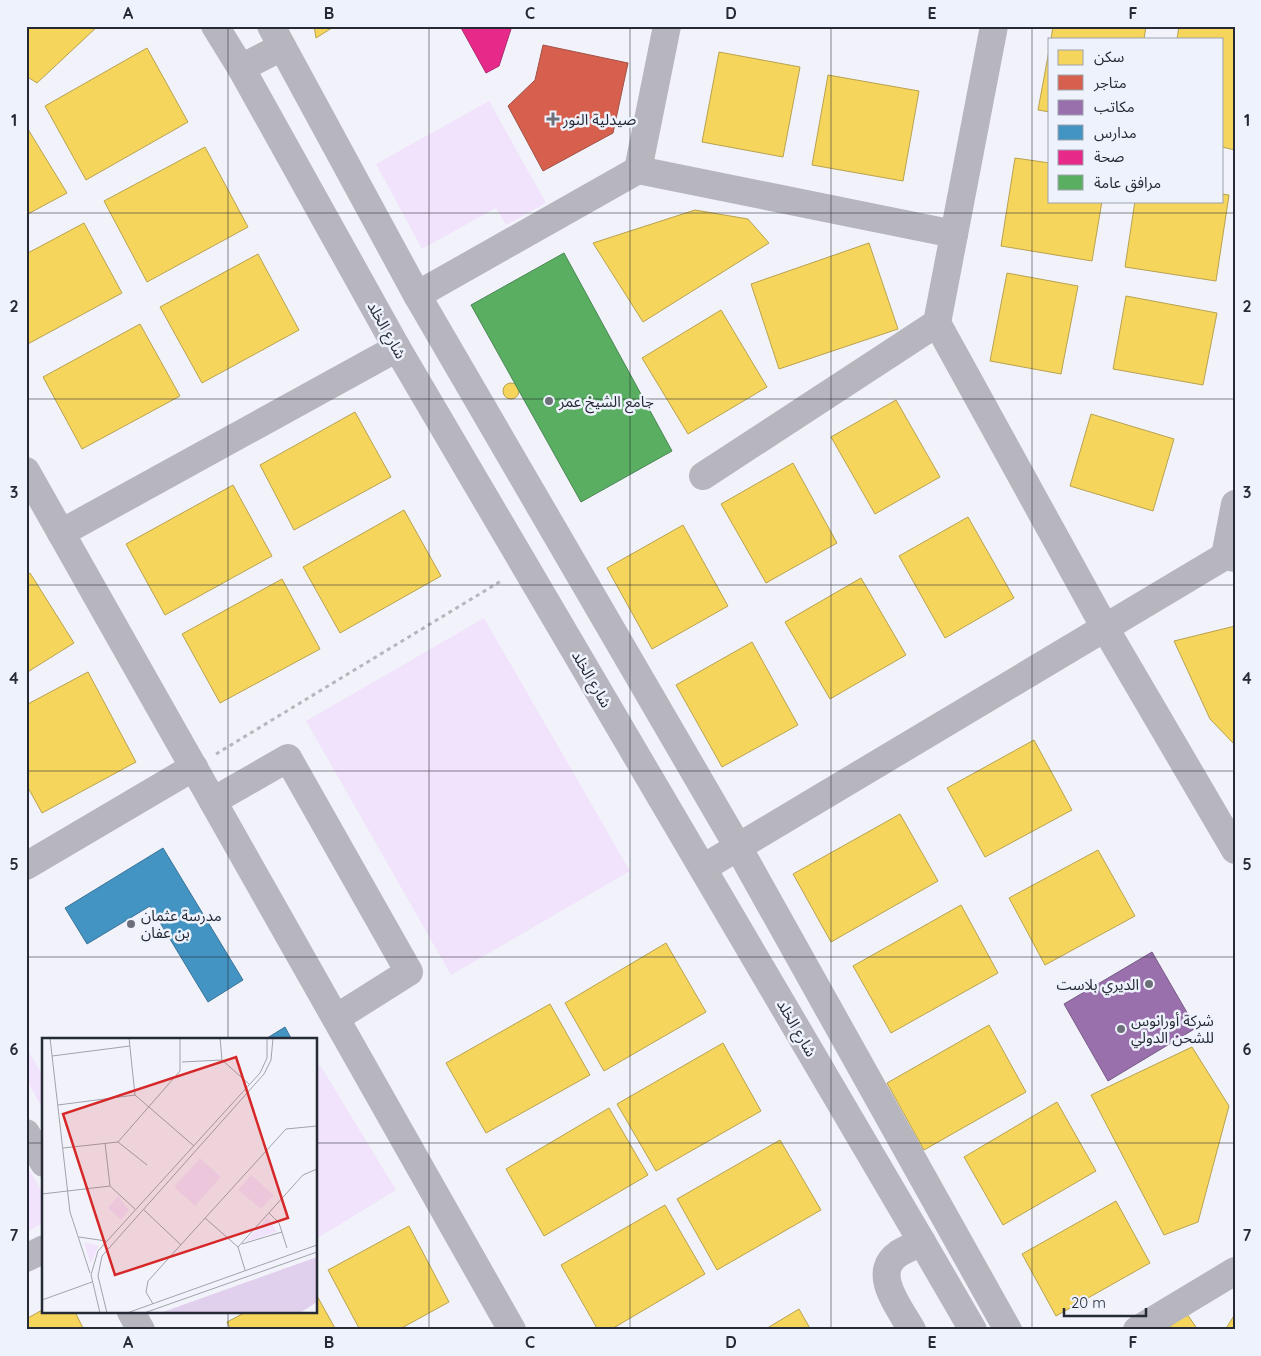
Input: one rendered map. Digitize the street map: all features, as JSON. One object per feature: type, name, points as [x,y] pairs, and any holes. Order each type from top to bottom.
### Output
[{"type":"street","name":"شارع الخلد","points":[[215,26],[241,68],[397,348],[973,1330]]},
{"type":"street","points":[[638,170],[667,26]]},
{"type":"street","points":[[994,26],[937,323],[1105,628],[1235,850]]},
{"type":"street","points":[[241,68],[276,37],[417,295],[738,847],[1008,1330]]},
{"type":"street","points":[[417,295],[638,170],[954,234]]},
{"type":"street","points":[[704,476],[937,323]]},
{"type":"street","points":[[61,533],[397,348]]},
{"type":"street","points":[[26,471],[512,1330]]},
{"type":"street","points":[[703,868],[1105,628],[1230,557],[1235,504]]},
{"type":"street","points":[[213,801],[288,758],[298,775],[409,972],[336,1018]]},
{"type":"street","points":[[26,866],[194,767]]},
{"type":"street","points":[[26,1134],[42,1161]]},
{"type":"street","points":[[912,1330],[887,1286],[886,1275],[889,1264],[897,1254],[922,1242]]},
{"type":"street","points":[[26,1258],[42,1250]]},
{"type":"street","points":[[1137,1330],[1235,1271]]},
{"type":"street","points":[[132,1314],[141,1330]]},
{"type":"path","points":[[194,767],[525,566]]},
{"type":"shaded area","points":[[489,101],[546,203],[506,225],[496,208],[422,249],[376,164]]},
{"type":"shaded area","points":[[484,618],[630,871],[451,975],[306,721]]},
{"type":"shaded area","points":[[26,1047],[42,1075],[42,1107],[26,1079]]},
{"type":"shaded area","points":[[320,1065],[396,1190],[318,1238],[318,1066]]},
{"type":"shaded area","points":[[26,1165],[42,1192],[42,1223],[26,1233]]},
{"type":"building: سكن","points":[[26,26],[98,26],[37,83],[26,76]]},
{"type":"building: سكن","points":[[314,26],[335,26],[316,38]]},
{"type":"building: سكن","points":[[1053,26],[1146,26],[1144,38],[1051,38]]},
{"type":"building: سكن","points":[[1179,26],[1235,26],[1235,150],[1224,147],[1224,38],[1177,38]]},
{"type":"building: سكن","points":[[147,48],[188,122],[86,180],[45,106]]},
{"type":"building: سكن","points":[[719,52],[800,67],[783,157],[702,142]]},
{"type":"building: سكن","points":[[1048,56],[1048,112],[1038,110]]},
{"type":"building: سكن","points":[[828,75],[919,91],[903,181],[812,165]]},
{"type":"building: سكن","points":[[26,126],[67,193],[26,215]]},
{"type":"building: سكن","points":[[205,147],[248,227],[147,282],[104,201]]},
{"type":"building: سكن","points":[[1015,158],[1048,163],[1048,202],[1102,202],[1092,261],[1001,246]]},
{"type":"building: سكن","points":[[1224,194],[1229,195],[1216,281],[1125,267],[1135,202],[1224,202]]},
{"type":"building: سكن","points":[[695,210],[748,219],[769,243],[643,322],[593,243]]},
{"type":"building: سكن","points":[[84,223],[122,293],[26,345],[26,254]]},
{"type":"building: سكن","points":[[869,243],[898,329],[779,369],[751,284]]},
{"type":"building: سكن","points":[[258,254],[299,330],[202,383],[160,307]]},
{"type":"building: سكن","points":[[1007,273],[1078,286],[1061,374],[990,361]]},
{"type":"building: سكن","points":[[1126,296],[1217,313],[1203,385],[1113,369]]},
{"type":"building: سكن","points":[[721,310],[767,387],[688,434],[642,358]]},
{"type":"building: سكن","points":[[140,324],[180,396],[82,449],[43,377]]},
{"type":"building: سكن","points":[[511,383],[519,391],[511,399],[503,391]]},
{"type":"building: سكن","points":[[896,400],[940,477],[875,514],[831,437]]},
{"type":"building: سكن","points":[[355,412],[391,477],[294,530],[260,465]]},
{"type":"building: سكن","points":[[1091,414],[1174,439],[1153,511],[1070,486]]},
{"type":"building: سكن","points":[[793,463],[837,543],[766,583],[721,504]]},
{"type":"building: سكن","points":[[233,485],[272,556],[165,615],[126,544]]},
{"type":"building: سكن","points":[[404,510],[441,576],[340,633],[303,567]]},
{"type":"building: سكن","points":[[968,517],[1014,598],[945,638],[899,556]]},
{"type":"building: سكن","points":[[683,525],[728,606],[652,649],[607,568]]},
{"type":"building: سكن","points":[[30,573],[74,643],[26,673],[26,576]]},
{"type":"building: سكن","points":[[861,578],[906,655],[830,699],[785,622]]},
{"type":"building: سكن","points":[[282,579],[320,649],[220,703],[182,634]]},
{"type":"building: سكن","points":[[1235,626],[1235,745],[1210,719],[1174,641]]},
{"type":"building: سكن","points":[[752,642],[798,725],[722,767],[676,685]]},
{"type":"building: سكن","points":[[88,672],[136,762],[42,813],[26,784],[26,705]]},
{"type":"building: سكن","points":[[1034,740],[1072,810],[985,857],[947,788]]},
{"type":"building: سكن","points":[[900,814],[938,881],[831,942],[793,874]]},
{"type":"building: سكن","points":[[1098,850],[1135,916],[1045,965],[1009,898]]},
{"type":"building: سكن","points":[[961,905],[998,973],[891,1033],[853,966]]},
{"type":"building: سكن","points":[[666,943],[706,1012],[604,1071],[565,1003]]},
{"type":"building: سكن","points":[[550,1004],[590,1075],[486,1133],[446,1063]]},
{"type":"building: سكن","points":[[989,1025],[1026,1092],[924,1150],[887,1083]]},
{"type":"building: سكن","points":[[723,1043],[761,1111],[656,1171],[617,1104]]},
{"type":"building: سكن","points":[[1192,1047],[1229,1106],[1198,1222],[1164,1235],[1091,1095]]},
{"type":"building: سكن","points":[[1057,1102],[1096,1171],[1003,1225],[964,1157]]},
{"type":"building: سكن","points":[[609,1108],[648,1175],[544,1236],[506,1169]]},
{"type":"building: سكن","points":[[780,1140],[821,1210],[717,1270],[677,1199]]},
{"type":"building: سكن","points":[[1116,1201],[1150,1263],[1056,1316],[1022,1254]]},
{"type":"building: سكن","points":[[665,1205],[705,1274],[610,1330],[598,1330],[561,1265]]},
{"type":"building: سكن","points":[[409,1226],[449,1302],[398,1330],[360,1330],[328,1270]]},
{"type":"building: سكن","points":[[318,1298],[336,1330],[231,1330],[227,1322],[242,1314],[318,1314]]},
{"type":"building: سكن","points":[[799,1309],[811,1330],[764,1330]]},
{"type":"building: سكن","points":[[42,1310],[42,1314],[76,1314],[84,1330],[26,1330],[26,1319]]},
{"type":"building: سكن","points":[[1187,1314],[1198,1330],[1165,1330]]},
{"type":"building: سكن","points":[[1235,1314],[1235,1330],[1225,1330]]},
{"type":"building: متاجر","points":[[543,45],[628,63],[613,133],[543,171],[508,106],[535,80]]},
{"type":"building: مكاتب","points":[[1152,952],[1196,1028],[1108,1081],[1064,1004]]},
{"type":"building: مدارس","points":[[163,848],[243,980],[208,1002],[150,906],[87,944],[65,908]]},
{"type":"building: مدارس","points":[[285,1027],[291,1038],[267,1038]]},
{"type":"building: صحة","points":[[460,26],[512,26],[499,66],[486,73]]},
{"type":"building: مرافق عامة","points":[[564,253],[672,451],[581,502],[471,305]]},
{"type":"place","name":"صيدلية النور","points":[[553,119]]},
{"type":"place","name":"جامع الشيخ عمر","points":[[549,401]]},
{"type":"place","name":"مدرسة عثمان بن عفان","points":[[131,924]]},
{"type":"place","name":"الديري بلاست","points":[[1149,984]]},
{"type":"place","name":"شركة أورانوس للشحن الدولي","points":[[1121,1029]]}]
